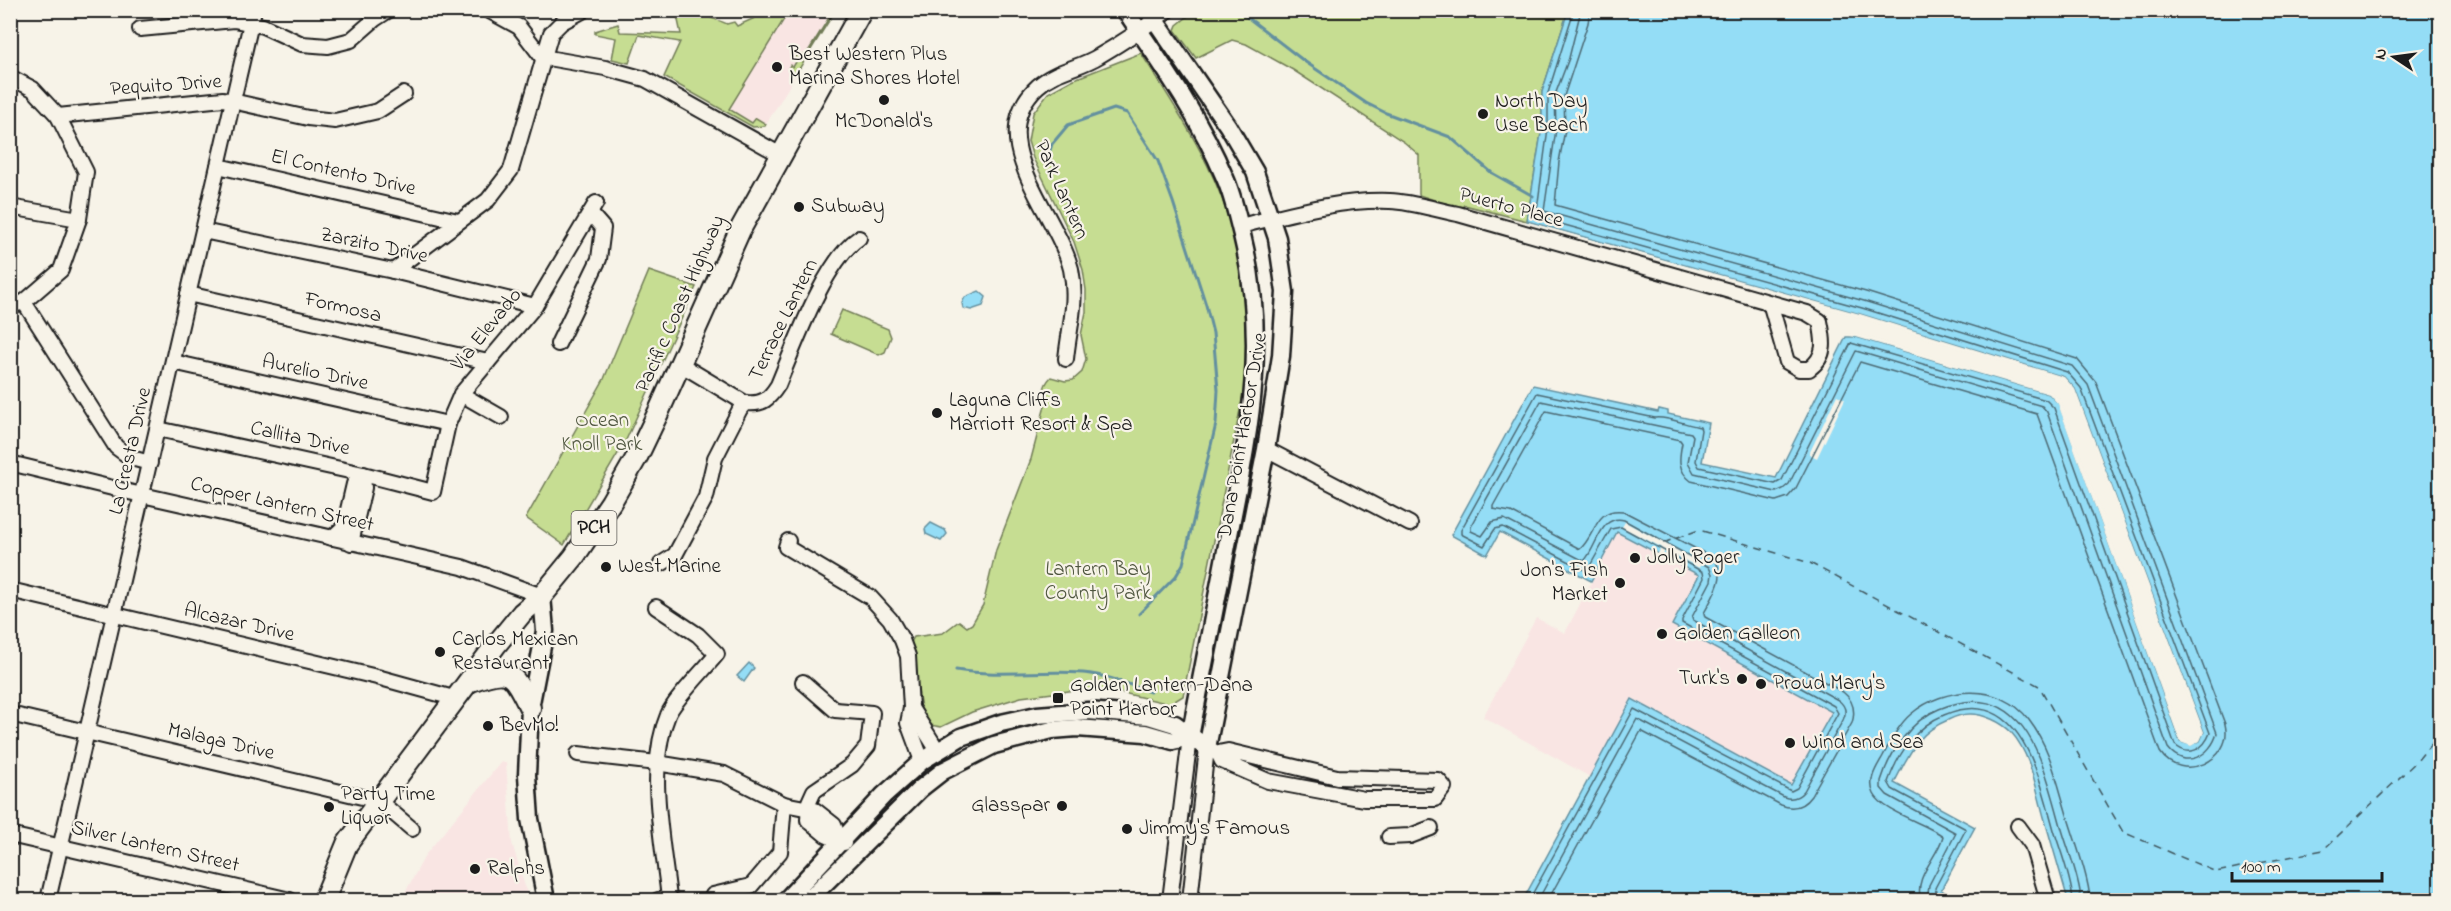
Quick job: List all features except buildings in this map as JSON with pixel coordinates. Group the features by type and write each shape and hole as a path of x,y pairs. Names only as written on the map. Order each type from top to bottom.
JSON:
{"highway":[{"name":"Pacific Coast Highway","path":"324,900 347,844 378,801 522,613 542,596 574,557 611,502 638,455 740,231 862,10"},
{"path":"471,681 491,673 507,674 517,682 530,708"}],"main road":[{"name":"Dana Point Harbor Drive","path":"1125,10 1183,98 1226,179 1249,264 1256,312 1254,392 1246,445 1190,737"},
{"name":"Dana Point Harbor Drive","path":"1157,14 1241,146 1255,172 1272,218 1285,292 1285,322 1266,449 1213,750"},
{"path":"1246,445 1266,449"},
{"path":"542,596 545,632 530,708 527,756 530,819 546,900"},
{"path":"786,900 884,795 922,761 961,737 1001,723 1053,713 1088,711 1149,716 1175,724 1190,737 1213,750"},
{"path":"979,752 1001,723"},
{"path":"807,900 935,777 979,752 1016,738 1052,730 1115,730 1173,741 1190,737"}],"street":[{"path":"140,29 253,17 263,26 302,44 328,46 351,40 389,10"},
{"path":"488,10 519,27 542,57 605,68 645,80 781,155"},
{"path":"393,271 488,200 511,170 542,57 551,33 562,22 584,10"},
{"name":"Park Lantern","path":"1066,359 1075,305 1073,279 1061,241 1020,159 1016,137 1018,122 1026,100 1045,81 1098,57 1139,30 1157,14"},
{"name":"La Cresta Drive","path":"48,900 253,17"},
{"path":"10,77 33,89 58,116 86,172 79,219 61,270 17,304 116,447 131,458 150,463"},
{"name":"Pequito Drive","path":"58,116 223,99 308,118 336,121 378,111 404,94"},
{"name":"El Contento Drive","path":"218,166 458,221"},
{"name":"Puerto Place","path":"1240,226 1320,206 1380,201 1411,204 1458,214 1808,313 1820,321 1824,345 1822,355 1809,369 1798,369 1787,362 1771,306 1767,303"},
{"path":"10,207 79,219"},
{"name":"Via Elevado","path":"433,492 448,424 461,394 535,306 593,208 603,228 599,259 558,344"},
{"name":"Zarzito Drive","path":"203,231 393,271 535,306"},
{"name":"Terrace Lantern","path":"661,564 675,555 706,497 715,458 725,435 746,403 756,404 770,397 778,385 813,304 839,256 848,245 859,238"},
{"name":"Formosa","path":"188,294 488,362"},
{"name":"Aurelio Drive","path":"173,362 448,424"},
{"path":"680,364 746,403"},
{"path":"461,394 501,417"},
{"name":"Callita Drive","path":"158,429 363,474 433,492"},
{"path":"1266,449 1410,524"},
{"name":"Copper Lantern Street","path":"10,463 462,567 542,596"},
{"path":"332,538 344,527 354,484 363,474"},
{"path":"351,543 364,488 363,474"},
{"path":"788,541 786,547 870,597 890,619 908,656 911,708 908,723 922,761"},
{"name":"Alcazar Drive","path":"10,590 377,677 457,699"},
{"path":"656,607 698,635 717,654 668,714 657,763 657,793 669,898 658,900"},
{"path":"802,682 836,710 872,713 868,746 852,765 823,786 818,787 812,794 808,820 826,835 840,840 854,853"},
{"path":"911,708 938,751"},
{"name":"Malaga Drive","path":"10,714 378,801 412,829"},
{"name":"Dana Point Harbor Drive","path":"1170,900 1190,737"},
{"path":"1213,750 1228,751 1333,776 1438,780 1444,787 1436,799 1364,798 1268,781 1222,761 1213,750"},
{"name":"Dana Point Harbor Drive","path":"1190,900 1213,750"},
{"path":"578,754 657,763 723,774 784,804 811,810"},
{"path":"1328,792 1333,776"},
{"path":"713,894 751,886 780,852 784,804"},
{"path":"2018,826 2032,845 2048,900"},
{"path":"1389,837 1410,836 1431,828"},
{"name":"Silver Lantern Street","path":"10,835 290,900"}],"shaded area":[{"name":"Best Western Plus Marina Shores Hotel","path":"789,11 835,11 765,126 753,127 727,112"},
{"path":"1617,532 1699,575 1672,625 1832,712 1792,786 1633,699 1590,777 1483,717 1536,618 1565,633"},
{"path":"501,762 506,763 512,843 529,900 401,900 426,854"}],"green space":[{"path":"676,11 701,11 727,24 734,22 737,26 757,17 759,11 789,11 729,109 752,123 756,118 766,124 765,126 753,127 664,77 680,42 639,35 629,63 612,59 616,38 595,34 595,31 618,24 620,32 681,34"},
{"path":"835,11 796,74 788,69 790,65 793,67 796,56 806,55"},
{"name":"North Day Use Beach","path":"1191,11 1568,11 1542,92 1542,127 1527,221 1464,205 1462,209 1419,195 1419,155 1404,142 1293,70 1246,44 1232,40 1196,58 1175,30 1177,25 1192,13"},
{"name":"Lantern Bay County Park","path":"1141,53 1189,131 1224,204 1238,256 1246,337 1244,390 1183,696 1170,704 1123,693 1077,690 1021,697 972,712 941,727 925,724 910,644 914,637 943,633 959,621 967,627 972,624 983,605 996,550 1031,459 1046,402 1045,386 1051,377 1065,381 1073,380 1082,372 1086,359 1081,335 1086,312 1083,270 1074,242 1033,158 1028,141 1033,113 1048,93 1072,80"},
{"name":"Ocean Knoll Park","path":"649,271 696,287 626,440 564,545 526,518 604,379"},
{"path":"842,310 888,329 891,337 885,352 879,355 831,334"}],"water":[{"path":"1568,11 2440,11 2440,900 2068,900 2032,772 2018,741 2011,732 1992,719 1970,714 1954,717 1928,731 1909,754 1894,783 1975,827 1941,890 1958,900 1523,900 1632,699 1791,785 1832,712 1672,625 1699,575 1617,532 1591,581 1500,532 1487,555 1451,535 1533,385 1658,412 1659,409 1668,411 1668,414 1709,423 1702,462 1776,478 1846,337 1856,337 2049,394 2059,404 2180,742 2191,745 2200,741 2204,732 2075,389 2064,377 1860,314 1527,221 1542,127 1542,92"},
{"path":"979,291 986,297 983,306 971,310 963,308 962,303 965,297"},
{"path":"931,523 945,530 947,534 941,541 926,534 925,529"},
{"path":"749,663 754,668 744,682 737,676"}],"pier":[{"path":"1524,221 1860,314 2064,377 2075,389 2204,732 2200,741 2191,746 2180,742 2058,404 2049,394 1844,335 1857,334 2050,392 2061,402 2183,740 2191,742 2197,739 2201,732 2073,391 2062,380 1859,317 1526,224"},
{"path":"1837,395 1845,399 1817,458 1809,454"},
{"path":"1625,522 1701,563 1699,568 1666,550 1662,556 1658,554 1661,547 1622,527"}],"waterway":[{"path":"1238,10 1304,61 1366,103 1450,137 1492,173 1533,196"},
{"path":"1047,160 1052,144 1068,125 1114,109 1127,113 1158,161 1206,305 1213,333 1218,390 1216,424 1183,564 1176,576 1139,614"},
{"path":"956,670 988,673 1092,674 1150,692"}],"ferry route":[{"path":"1663,543 1699,530 1810,563 2039,686 2123,832 2216,872 2323,850 2417,761 2440,733"}],"place":[{"name":"Best Western Plus Marina Shores Hotel","path":"777,67"},
{"name":"McDonald's","path":"884,100"},
{"name":"North Day Use Beach","path":"1483,114"},
{"name":"Subway","path":"799,207"},
{"name":"Laguna Cliffs Marriott Resort & Spa","path":"937,413"},
{"name":"Jolly Roger","path":"1635,558"},
{"name":"West Marine","path":"606,567"},
{"name":"Jon's Fish Market","path":"1620,583"},
{"name":"Golden Galleon","path":"1662,634"},
{"name":"Carlos Mexican Restaurant","path":"440,652"},
{"name":"Turk's","path":"1742,679"},
{"name":"Proud Mary's","path":"1761,684"},
{"name":"Golden Lantern-Dana Point Harbor","path":"1058,698"},
{"name":"BevMo!","path":"488,726"},
{"name":"Wind and Sea","path":"1790,743"},
{"name":"Glasspar","path":"1062,806"},
{"name":"Party Time Liquor","path":"329,807"},
{"name":"Jimmy's Famous","path":"1127,829"},
{"name":"Ralphs","path":"475,869"}]}
